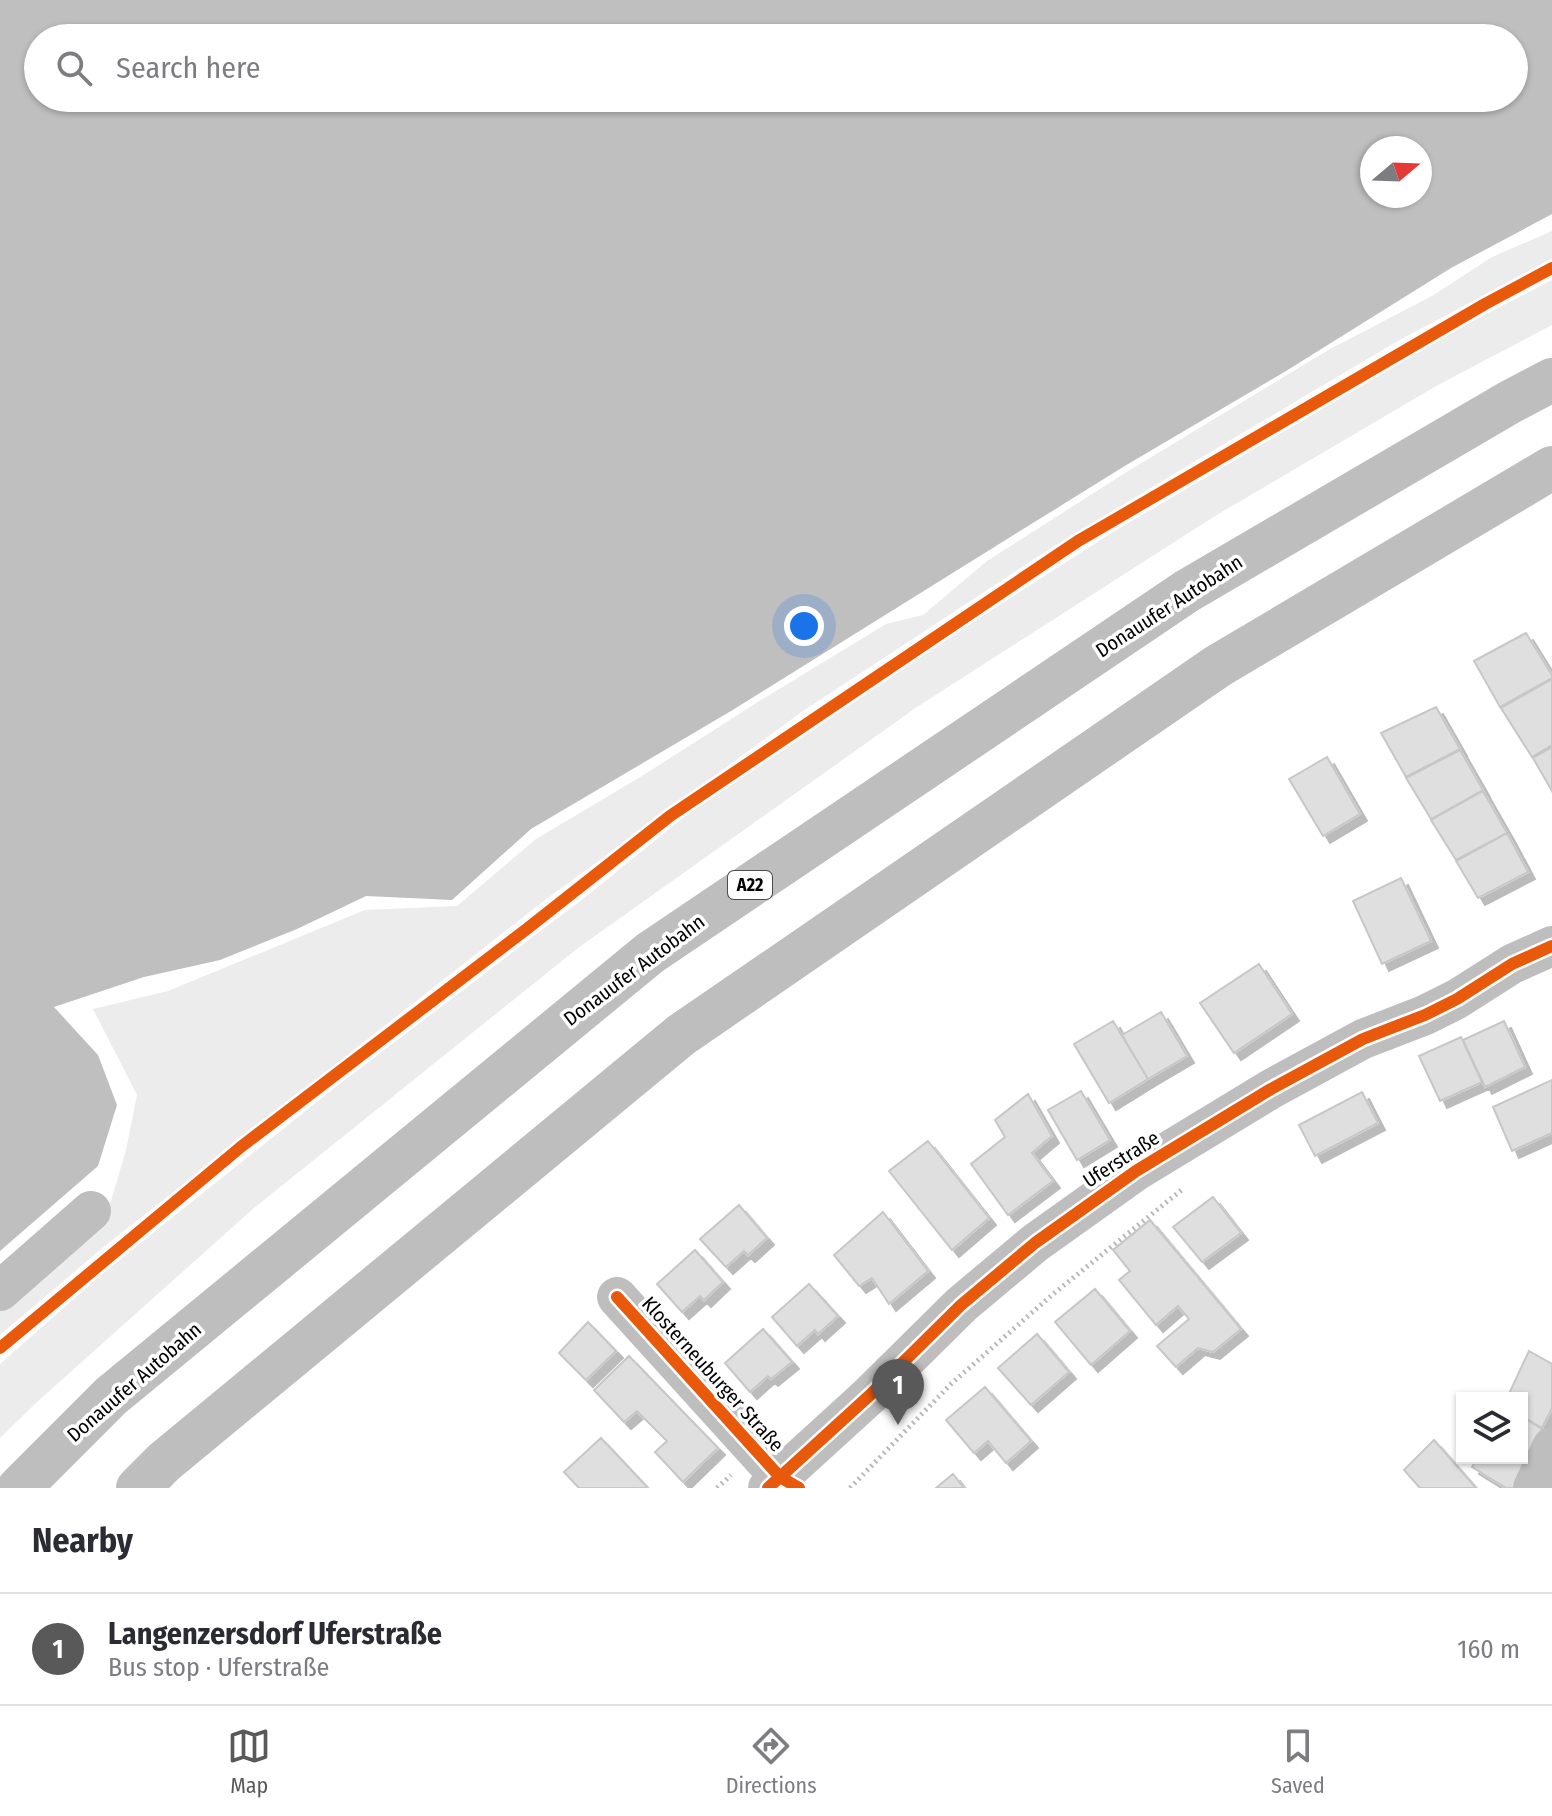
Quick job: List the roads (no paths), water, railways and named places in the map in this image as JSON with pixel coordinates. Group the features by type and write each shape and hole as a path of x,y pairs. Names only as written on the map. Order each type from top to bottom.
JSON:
{"highway":[{"name":"Donauufer Autobahn","path":"19,1488 111,1396 650,953 1187,591 1552,380"},
{"path":"138,1488 176,1452 681,1035 1218,666 1552,468"}],"street":[{"name":"Uferstraße","path":"774,1483 870,1395 961,1305 1035,1243 1136,1171 1271,1089 1363,1039 1436,1010 1512,964 1552,946"},
{"path":"0,1291 91,1211"},
{"name":"Klosterneuburger Straße","path":"617,1297 774,1483"},
{"path":"1533,1488 1552,1447"}],"place":[{"name":"Langenzersdorf Uferstraße","path":"898,1425"}]}
